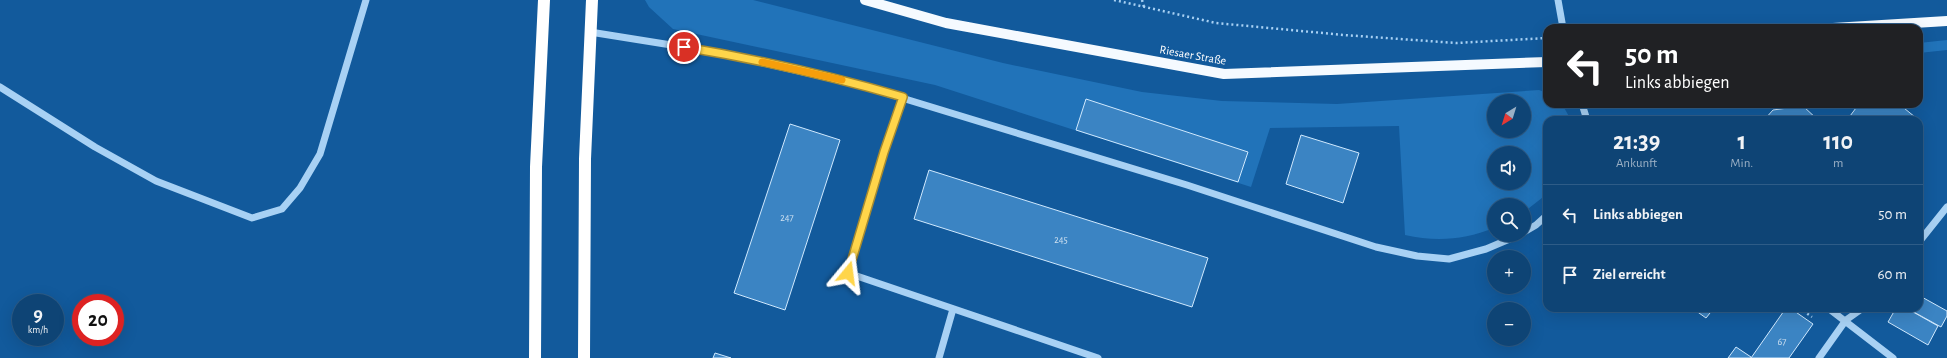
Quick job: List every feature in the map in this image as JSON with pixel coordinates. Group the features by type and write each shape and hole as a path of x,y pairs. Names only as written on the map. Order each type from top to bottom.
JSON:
{"highway":[{"path":"535,358 536,167 544,0"},
{"path":"584,358 585,159 592,0"}],"main road":[{"name":"Riesaer Straße","path":"865,0 946,23 1224,74 1543,62"},
{"path":"1898,24 1947,21"}],"street":[{"path":"0,87 95,147 156,181 252,218 282,209 300,188 320,154 366,0"},
{"path":"1558,0 1562,24"},
{"path":"590,32 715,52 856,84 903,97 1186,185 1376,248 1417,256 1449,259 1486,249 1502,242"},
{"path":"903,97 884,152 848,273 1098,358"},
{"path":"1923,237 1947,207"},
{"path":"1531,228 1543,219"},
{"path":"939,358 953,309"},
{"path":"1834,312 1893,358"},
{"path":"1819,358 1846,320 1857,312"}],"path":[{"path":"1114,0 1216,24 1344,36 1456,43 1543,38"},
{"path":"1142,0 1144,7"}],"shaded area":[{"path":"645,0 753,0 1003,63 1142,92 1222,101 1337,104 1539,90 1543,92 1543,108 1564,108 1569,116 1543,116 1543,197 1531,207 1531,198 1487,198 1487,231 1450,239 1428,239 1405,235 1399,126 1270,128 1251,187 935,85 673,29 649,7"},
{"path":"1947,40 1947,50 1923,53 1923,43"}],"building":[{"path":"1086,99 1248,152 1238,182 1076,130"},
{"path":"1805,108 1814,116 1768,116 1773,110"},
{"path":"1856,108 1904,108 1914,116 1850,116"},
{"path":"790,124 840,140 785,310 734,293"},
{"path":"1301,135 1359,153 1343,203 1286,184"},
{"path":"929,170 1208,258 1192,307 914,219"},
{"path":"1923,298 1947,311 1947,316 1941,327 1914,312 1923,312"},
{"path":"1698,312 1711,312 1706,318"},
{"path":"1783,312 1796,312 1813,324 1789,358 1751,358"},
{"path":"1894,312 1913,312 1938,326 1928,345 1888,322"},
{"path":"1736,347 1751,357 1751,358 1728,358"},
{"path":"715,353 731,358 713,358"}],"slow traffic":[{"path":"762,62 842,80"}],"route":[{"path":"684,47 715,52 856,84 903,97 884,152 848,273"}]}
